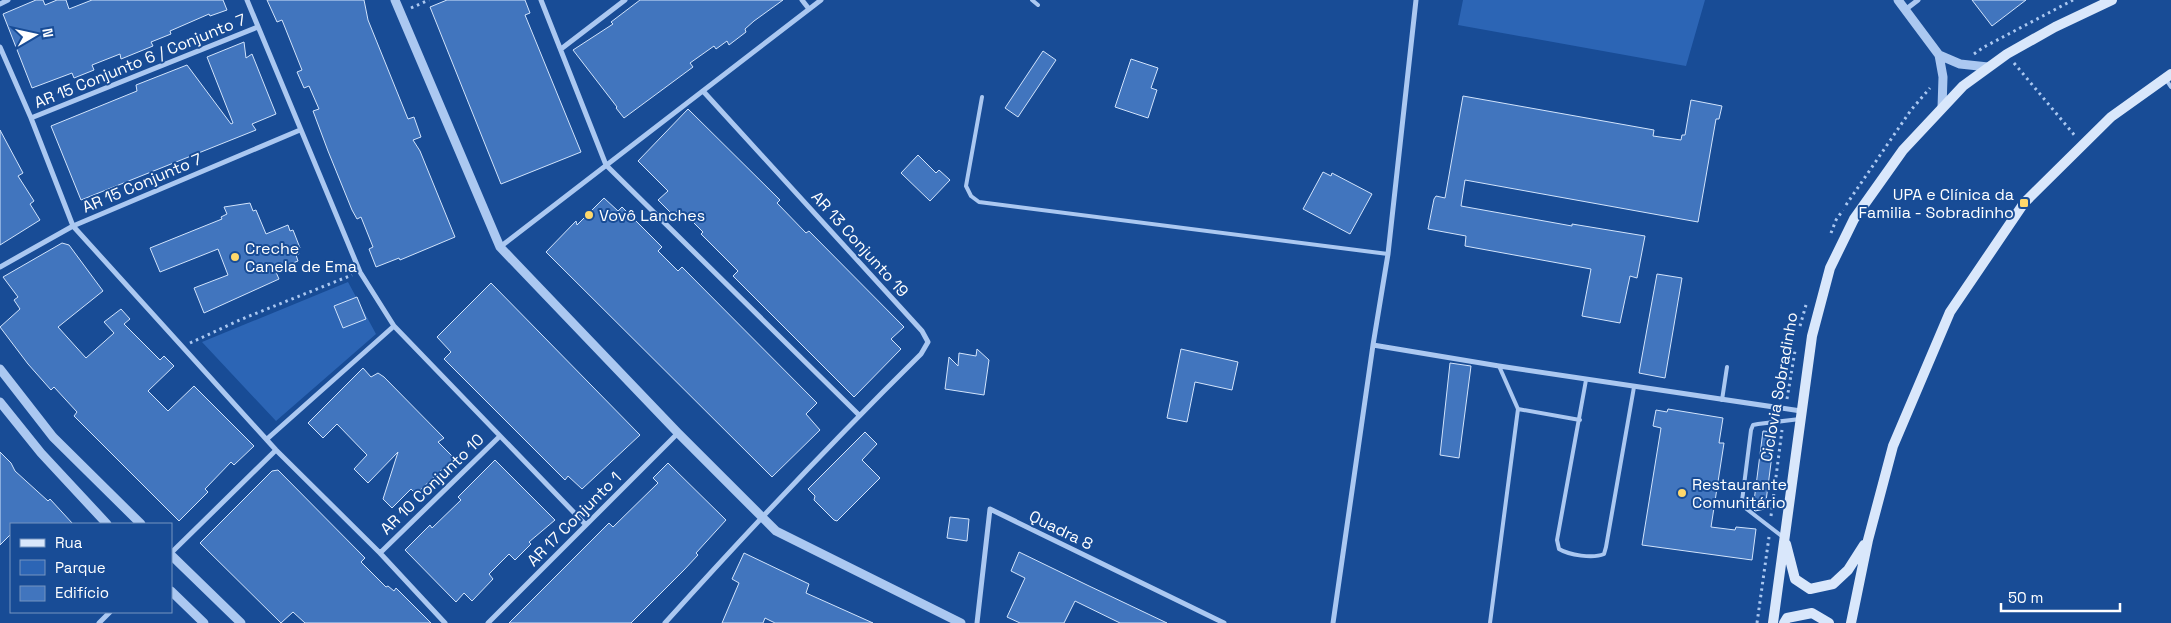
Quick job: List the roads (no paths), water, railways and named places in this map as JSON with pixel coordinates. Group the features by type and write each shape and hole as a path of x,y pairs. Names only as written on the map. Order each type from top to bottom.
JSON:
{"main road":[{"path":"1774,623 1800,415 1812,336 1830,268 1854,218 1903,150 1963,86 2007,54 2055,27 2112,0"},
{"path":"1851,623 1868,540 1894,446 1950,312 2024,203 2111,117 2169,80"},
{"path":"1785,538 1795,579 1810,588 1833,584 1848,570 1868,540"},
{"path":"1784,623 1787,618 1812,613 1829,623"}],"street":[{"path":"0,4 8,0"},
{"path":"247,0 360,272 394,326 499,437"},
{"path":"395,0 500,247 678,433 776,532 961,623"},
{"path":"541,0 606,165 859,416 761,517 665,623"},
{"path":"561,49 626,0"},
{"path":"802,0 810,9"},
{"path":"500,247 821,0"},
{"path":"1333,623 1372,345 1388,254 1416,0"},
{"path":"1898,0 1939,55 1943,77 1942,108"},
{"path":"1905,10 1918,0"},
{"name":"AR 15 Conjunto 6 / Conjunto 7","path":"31,118 258,27"},
{"name":"AR 15 Conjunto 7","path":"0,47 31,118 73,226 300,130"},
{"path":"1939,55 1960,64 1988,67"},
{"name":"AR 13 Conjunto 19","path":"703,91 922,331 928,342 922,354 859,416"},
{"path":"0,266 73,226 266,440 380,553 445,623"},
{"path":"266,440 394,326"},
{"path":"1372,345 1785,410 1800,415"},
{"path":"0,369 53,436 140,523"},
{"path":"0,402 41,452 107,523"},
{"name":"AR 17 Conjunto 1","path":"488,623 678,433"},
{"name":"AR 10 Conjunto 10","path":"380,553 499,437 586,525"},
{"path":"172,553 276,450"},
{"name":"Quadra 8","path":"977,623 990,509 1224,623"},
{"path":"172,555 241,623"},
{"path":"172,592 204,623"},
{"path":"99,623 109,613"}],"lane":[{"path":"1032,0 1038,5"},
{"path":"982,97 966,186 970,196 979,202 1388,254"},
{"path":"1490,623 1518,409 1499,366"},
{"path":"1722,400 1728,367"},
{"path":"1586,380 1557,540 1559,548 1564,552 1598,557 1604,554 1606,547 1634,387"},
{"path":"1518,409 1580,420"},
{"path":"1785,538 1747,511 1742,501 1753,425 1800,415"}],"place":[{"name":"UPA e Clínica da Familia - Sobradinho","path":"2024,203"},
{"name":"Vovô Lanches","path":"589,215"},
{"name":"Creche Canela de Ema","path":"235,257"},
{"name":"Restaurante Comunitário","path":"1682,493"}]}
